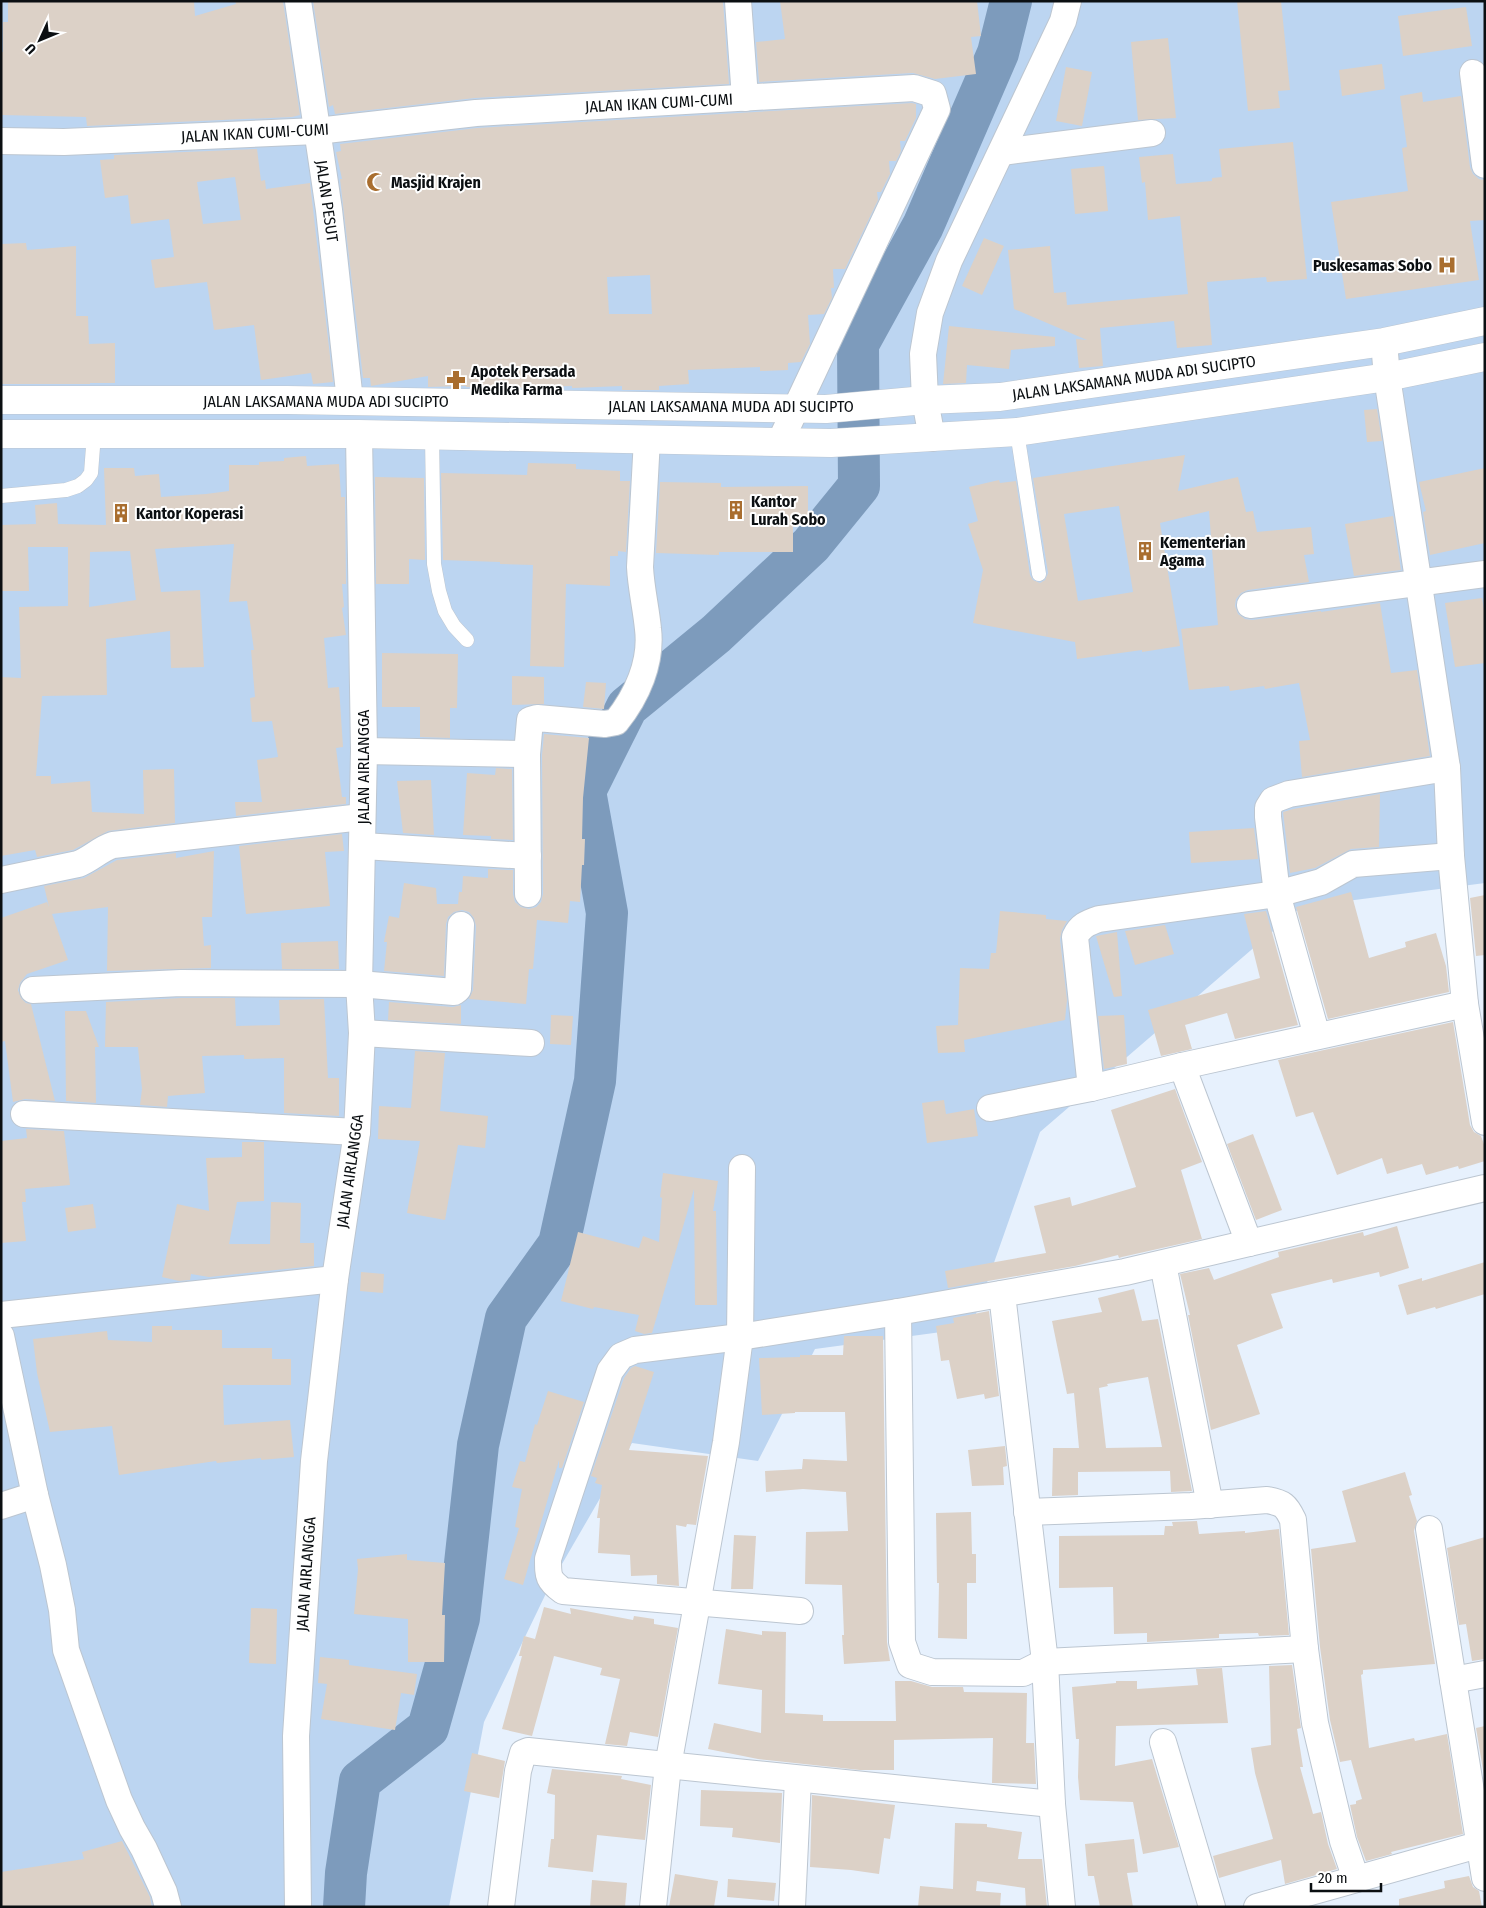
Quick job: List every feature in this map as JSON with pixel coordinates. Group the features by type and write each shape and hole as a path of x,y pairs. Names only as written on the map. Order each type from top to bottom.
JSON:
{"main road":[{"name":"JALAN LAKSAMANA MUDA ADI SUCIPTO","path":"1,400 350,401 826,409 915,401 1000,397 1384,342 1485,321"},
{"name":"JALAN LAKSAMANA MUDA ADI SUCIPTO","path":"1,434 359,434 831,443 1017,432 1387,377 1485,358"}],"street":[{"name":"JALAN PESUT","path":"298,1 329,210 350,401"},
{"path":"738,1 745,98"},
{"path":"927,438 915,401 930,313 949,261 1063,21 1068,1"},
{"path":"1474,73 1485,164"},
{"name":"JALAN IKAN CUMI-CUMI","path":"1,141 64,142 317,132 476,113 914,88 933,94 937,109 780,442"},
{"path":"1002,152 1152,133"},
{"path":"1384,342 1387,377 1447,768 1451,856 1465,1004 1485,1122"},
{"name":"JALAN AIRLANGGA","path":"298,1907 296,1736 314,1461 335,1279 357,1132 362,1033 359,984 364,751 359,434"},
{"path":"528,894 527,754 529,723 532,719 605,724 616,722 634,694 645,670 649,652 648,628 640,567 647,440"},
{"path":"1250,605 1485,574"},
{"path":"364,751 527,754"},
{"path":"1317,1036 1277,894 1268,808 1273,800 1289,794 1447,768"},
{"path":"1,880 88,861 103,848 113,845 362,817"},
{"path":"363,846 528,856"},
{"path":"1091,1088 1075,938 1079,929 1087,923 1098,919 1277,894 1322,882 1353,864 1451,856"},
{"path":"33,990 181,983 359,984 456,991 458,988 461,925"},
{"path":"990,1108 1091,1088 1182,1066 1465,1004"},
{"path":"362,1033 531,1043"},
{"path":"1182,1066 1249,1243"},
{"path":"24,1114 357,1132"},
{"path":"653,1907 668,1766 726,1442 740,1337 742,1168"},
{"path":"800,1611 697,1604 563,1591 552,1583 548,1574 548,1560 610,1371 621,1356 635,1350 740,1337 898,1312 1163,1264 1485,1188"},
{"path":"1163,1264 1210,1505"},
{"path":"1,1315 335,1279"},
{"path":"1002,1294 1046,1662 1052,1804 1062,1907"},
{"path":"898,1312 902,1642 910,1665 932,1672 1023,1673 1046,1662 1305,1649"},
{"path":"1,1336 35,1495 53,1565 69,1659 119,1800 148,1857 164,1892 168,1907"},
{"path":"1,1506 35,1495"},
{"path":"1028,1512 1210,1505 1267,1500 1278,1502 1286,1507 1293,1520 1305,1649 1315,1723 1343,1841 1356,1879"},
{"path":"1429,1529 1482,1844 1485,1878"},
{"path":"1453,1680 1485,1674"},
{"path":"1163,1742 1212,1907"},
{"path":"500,1907 518,1771 523,1753 536,1750 668,1766 1052,1804"},
{"path":"792,1907 798,1779"},
{"path":"1257,1907 1482,1844"}],"lane":[{"path":"1017,432 1039,574"},
{"path":"1,496 66,490 78,486 86,480 91,472 94,434"},
{"path":"432,436 434,564 445,611 454,626 467,640"}],"shaded area":[{"path":"1,1 1485,1 1485,883 1301,907 1040,1132 971,1328 815,1349 758,1461 632,1443 551,1583 484,1722 449,1907 1,1907"}],"building":[{"path":"8,1 194,1 195,16 236,4 235,1 283,1 300,115 292,117 87,126 86,117 1,115 1,52 3,52 3,22 8,22"},
{"path":"313,1 723,1 729,84 475,98 335,114 333,105 329,107"},
{"path":"780,1 977,1 981,36 971,37 976,74 935,79 913,73 759,82 756,42 785,39"},
{"path":"1237,1 1281,1 1290,90 1278,91 1280,108 1248,111"},
{"path":"1466,7 1472,46 1403,56 1398,16"},
{"path":"1168,38 1176,118 1138,120 1131,42"},
{"path":"1382,64 1385,89 1342,96 1339,70"},
{"path":"1066,67 1092,72 1082,126 1056,121"},
{"path":"1422,92 1423,102 1461,96 1470,167 1473,174 1479,179 1485,180 1485,220 1470,221 1479,280 1346,299 1331,202 1408,191 1402,148 1407,147 1400,96"},
{"path":"916,104 916,118 905,141 900,141 901,151 896,161 889,161 890,174 881,192 877,192 878,200 845,269 833,269 834,288 831,288 832,298 824,314 808,315 810,344 801,362 788,363 788,370 760,371 760,367 688,370 689,384 659,386 659,390 622,390 622,386 572,388 572,386 518,388 428,387 428,376 371,386 370,378 363,378 340,179 342,179 336,152 341,151 340,144 477,128","holes":["650,275 652,314 609,314 607,277"]},
{"path":"1293,142 1307,279 1267,282 1266,277 1207,282 1212,345 1177,348 1174,321 1100,328 1103,366 1079,368 1076,339 1087,340 1014,309 1008,250 1050,246 1054,293 1066,292 1067,305 1188,294 1180,216 1148,220 1145,182 1142,183 1139,157 1173,154 1176,184 1212,181 1212,178 1222,177 1219,149"},
{"path":"257,149 261,181 265,180 266,189 310,183 333,382 313,384 311,373 261,380 254,325 214,330 207,282 155,288 151,260 174,257 169,219 131,224 128,195 105,198 100,160 114,159 114,155","holes":["235,177 241,220 203,224 197,182"]},
{"path":"1104,166 1108,211 1075,214 1071,169"},
{"path":"984,238 1004,246 982,295 962,286"},
{"path":"26,243 27,250 76,246 76,316 88,316 89,344 115,343 115,383 1,384 1,244"},
{"path":"949,326 1055,337 1055,346 1011,350 1009,369 967,365 966,383 943,384"},
{"path":"1377,409 1382,441 1367,442 1364,410"},
{"path":"1185,455 1178,491 1238,477 1246,512 1253,511 1257,532 1311,527 1314,554 1304,555 1309,582 1248,590 1241,593 1236,599 1235,606 1238,614 1245,619 1252,620 1380,603 1391,673 1417,670 1430,756 1302,777 1299,741 1310,740 1299,683 1265,689 1264,686 1230,691 1229,686 1189,690 1181,629 1218,625 1209,511 1160,523 1180,646 1077,659 1075,642 973,623 983,570 968,524 978,521 969,487 999,480 1000,483 1016,481 1030,575 1033,580 1040,583 1045,580 1048,573 1033,478","holes":["1119,506 1133,592 1078,601 1064,514"]},
{"path":"306,456 307,466 339,464 341,497 345,497 346,584 342,584 344,607 342,608 346,635 324,638 328,688 339,687 343,747 336,748 342,797 346,797 346,804 236,816 235,802 262,802 257,760 278,757 272,721 252,722 250,698 255,697 251,650 254,650 247,601 229,602 234,544 155,549 161,592 200,590 204,667 171,668 170,631 106,639 107,695 42,696 36,776 51,776 51,784 90,781 92,812 144,814 143,770 174,769 175,823 108,831 73,850 37,857 35,850 1,856 1,677 21,678 19,607 68,606 68,547 28,547 29,591 1,591 1,525 36,524 35,505 57,503 58,524 106,525 104,468 134,468 135,476 159,474 161,497 229,491 229,465 259,465 259,462 284,461 284,458","holes":["130,551 136,600 89,607 90,552"]},
{"path":"528,463 576,464 576,469 620,471 620,481 630,481 626,552 618,551 618,556 610,556 610,586 566,584 564,667 530,666 533,565 443,560 441,473 527,475"},
{"path":"1485,468 1485,543 1430,555 1423,512 1426,511 1419,482"},
{"path":"375,477 424,478 425,560 409,559 409,584 376,584"},
{"path":"660,482 721,483 721,487 808,486 808,525 793,525 793,552 719,552 719,555 656,553"},
{"path":"1393,516 1401,570 1354,576 1345,524"},
{"path":"1482,598 1485,616 1485,663 1455,667 1445,603"},
{"path":"382,653 458,654 457,708 450,708 450,738 420,737 420,707 382,707"},
{"path":"512,676 544,677 544,704 512,705"},
{"path":"586,682 606,683 604,709 583,707"},
{"path":"544,734 589,738 583,798 582,839 585,839 584,865 582,865 580,902 570,901 568,923 537,920 533,969 529,969 526,1004 469,999 473,990 476,926 474,918 469,912 462,910 454,912 448,917 446,924 444,976 384,971 387,942 384,942 389,916 399,918 404,883 436,888 437,904 458,904 459,892 462,892 463,876 488,878 488,869 513,870 515,902 521,907 529,909 536,907 541,902 543,894 542,755"},
{"path":"496,768 512,769 513,840 491,839 491,836 463,835 467,773 495,775"},
{"path":"431,780 434,835 403,833 397,781"},
{"path":"1380,794 1379,847 1351,849 1315,868 1290,873 1283,812"},
{"path":"1254,828 1258,859 1191,863 1189,832"},
{"path":"342,834 344,851 325,852 330,906 246,914 239,846"},
{"path":"214,851 212,917 202,917 204,946 211,945 211,968 107,971 108,907 52,914 68,960 27,974 20,983 18,990 21,998 26,1003 31,1004 55,1101 25,1099 13,1102 5,1041 1,1042 1,918 47,902 49,907 44,886 84,878 117,860 176,853 176,858"},
{"path":"1351,892 1369,958 1406,947 1405,942 1436,933 1446,966 1449,992 1328,1019 1296,907"},
{"path":"1485,895 1485,955 1476,956 1470,898"},
{"path":"1000,911 1046,915 1046,919 1067,921 1060,939 1067,1000 1065,1020 964,1040 965,1052 938,1053 936,1026 958,1025 960,968 989,969 991,953 996,953"},
{"path":"1266,911 1298,1025 1235,1039 1227,1013 1185,1025 1192,1049 1161,1056 1148,1010 1260,978 1244,914"},
{"path":"1165,925 1174,954 1135,965 1125,931"},
{"path":"1117,932 1122,996 1114,997 1096,936"},
{"path":"338,941 339,969 282,969 281,943"},
{"path":"181,998 235,998 236,1026 280,1025 279,1000 324,999 328,1078 339,1078 339,1116 284,1113 284,1058 244,1059 244,1055 202,1056 205,1093 168,1096 167,1107 140,1105 142,1089 138,1047 105,1047 106,1002"},
{"path":"389,1002 453,1007 461,1005 461,1024 388,1020"},
{"path":"65,1011 86,1011 99,1047 95,1047 96,1103 66,1101"},
{"path":"551,1015 573,1016 571,1045 550,1044"},
{"path":"1124,1015 1127,1064 1104,1069 1098,1016"},
{"path":"1453,1022 1470,1125 1474,1132 1481,1136 1485,1147 1485,1161 1459,1169 1458,1166 1426,1175 1422,1164 1387,1174 1382,1158 1337,1175 1313,1112 1296,1117 1278,1060"},
{"path":"415,1051 445,1053 440,1111 488,1116 485,1148 458,1145 445,1220 407,1213 420,1141 378,1139 379,1106 411,1108"},
{"path":"1175,1089 1202,1162 1181,1170 1202,1239 1119,1258 1118,1255 1075,1266 948,1288 945,1271 1046,1253 1034,1206 1070,1197 1072,1206 1136,1187 1111,1110"},
{"path":"944,1100 946,1114 974,1109 978,1136 927,1143 922,1103"},
{"path":"26,1129 64,1131 70,1185 25,1189 26,1202 22,1202 26,1241 1,1243 1,1141 27,1138"},
{"path":"1253,1134 1282,1210 1256,1220 1227,1144"},
{"path":"242,1142 264,1142 264,1201 237,1202 229,1244 270,1244 271,1202 301,1203 300,1243 314,1243 314,1266 209,1277 191,1274 190,1280 179,1281 162,1277 177,1204 209,1211 206,1158 242,1157"},
{"path":"663,1173 718,1181 713,1211 716,1211 717,1305 695,1305 694,1189 652,1333 644,1334 635,1331 639,1315 594,1307 593,1309 561,1301 578,1232 639,1248 643,1236 659,1242 662,1198 660,1197"},
{"path":"93,1204 96,1228 68,1232 65,1208"},
{"path":"1397,1226 1409,1268 1380,1277 1379,1272 1333,1283 1332,1279 1271,1294 1283,1328 1237,1345 1260,1414 1211,1430 1188,1315 1190,1315 1180,1274 1209,1268 1214,1280 1279,1257 1278,1252 1363,1232 1364,1236"},
{"path":"1485,1262 1485,1294 1436,1309 1435,1307 1407,1315 1398,1285 1422,1278 1422,1281"},
{"path":"361,1272 384,1274 383,1293 360,1291"},
{"path":"1134,1289 1142,1321 1158,1319 1192,1491 1171,1492 1170,1471 1078,1472 1078,1495 1052,1496 1053,1448 1079,1448 1074,1393 1067,1394 1052,1321 1102,1312 1098,1298","holes":["1148,1377 1162,1447 1106,1448 1099,1388 1108,1386 1107,1384"]},
{"path":"989,1311 999,1396 985,1399 984,1394 957,1399 949,1360 941,1361 936,1326 954,1323 953,1318"},
{"path":"152,1326 172,1326 172,1330 222,1330 222,1348 272,1348 272,1359 291,1359 291,1385 223,1385 224,1425 290,1420 294,1457 261,1460 261,1458 217,1463 216,1461 119,1475 112,1426 50,1432 37,1373 33,1339 107,1331 108,1340 152,1342"},
{"path":"844,1336 883,1336 887,1642 890,1661 844,1664 842,1585 805,1584 806,1532 848,1531 846,1492 803,1489 766,1492 765,1471 802,1469 803,1459 847,1461 845,1412 795,1412 762,1415 759,1358 800,1357 800,1355 843,1355"},
{"path":"635,1366 654,1372 629,1450 708,1456 696,1525 687,1524 686,1527 676,1525 679,1586 657,1584 657,1575 631,1576 630,1555 598,1553 600,1518 597,1518 602,1485 595,1483 597,1478 591,1476 624,1378 631,1368"},
{"path":"548,1391 584,1402 562,1468 559,1468 559,1460 523,1585 504,1579 519,1528 515,1527 522,1489 512,1487 520,1461 525,1462 535,1424 537,1425"},
{"path":"1005,1446 1007,1466 1003,1467 1004,1485 972,1486 968,1450"},
{"path":"1405,1472 1412,1495 1409,1496 1417,1521 1414,1531 1435,1664 1363,1670 1361,1675 1369,1748 1414,1738 1415,1741 1447,1734 1463,1834 1391,1852 1392,1854 1366,1861 1357,1837 1350,1805 1356,1804 1356,1801 1362,1799 1351,1760 1340,1762 1330,1720 1320,1647 1311,1549 1356,1542 1342,1491"},
{"path":"971,1512 972,1554 976,1554 976,1583 967,1583 967,1639 938,1638 939,1583 937,1583 936,1513"},
{"path":"1197,1521 1199,1534 1245,1531 1245,1533 1279,1529 1289,1635 1259,1636 1258,1633 1219,1634 1219,1638 1147,1642 1147,1633 1114,1634 1113,1587 1059,1588 1059,1536 1164,1535 1165,1526 1173,1526 1172,1522"},
{"path":"734,1535 756,1536 753,1589 731,1589"},
{"path":"1485,1537 1485,1659 1472,1661 1466,1624 1459,1625 1447,1548"},
{"path":"407,1554 407,1560 445,1563 442,1615 445,1615 444,1662 408,1662 408,1619 354,1614 358,1569 357,1559"},
{"path":"544,1607 571,1614 570,1608 633,1620 634,1616 654,1619 654,1624 678,1628 658,1737 630,1732 627,1746 605,1744 620,1679 600,1675 602,1668 554,1656 532,1736 502,1729 522,1656 519,1656 524,1636 535,1639"},
{"path":"251,1608 277,1609 276,1664 249,1663"},
{"path":"726,1629 762,1635 762,1631 786,1632 785,1713 823,1715 823,1721 896,1721 895,1681 911,1681 932,1687 963,1687 964,1692 1027,1693 1026,1743 1034,1743 1036,1784 992,1783 993,1738 894,1740 894,1770 860,1770 758,1759 708,1749 714,1723 761,1733 762,1690 718,1684"},
{"path":"320,1657 349,1660 349,1665 417,1674 414,1695 401,1693 395,1730 321,1719 327,1684 318,1683"},
{"path":"1292,1665 1301,1728 1297,1729 1303,1767 1300,1767 1313,1814 1321,1812 1328,1844 1337,1869 1285,1884 1281,1860 1219,1878 1213,1856 1273,1839 1255,1773 1251,1748 1271,1745 1269,1666"},
{"path":"1222,1668 1228,1723 1116,1726 1115,1766 1152,1759 1179,1847 1143,1854 1133,1802 1080,1800 1078,1777 1079,1739 1076,1739 1072,1687 1116,1683 1116,1681 1137,1681 1137,1689 1198,1685 1196,1669"},
{"path":"1485,1726 1485,1782 1476,1728"},
{"path":"472,1753 505,1761 499,1798 464,1791"},
{"path":"552,1769 622,1776 621,1779 651,1785 645,1840 597,1835 593,1872 548,1867 551,1839 554,1839 555,1795 547,1793"},
{"path":"701,1790 782,1793 780,1843 732,1837 733,1828 700,1826"},
{"path":"812,1795 895,1805 890,1839 884,1838 879,1874 810,1867"},
{"path":"955,1823 987,1824 987,1827 1022,1832 1018,1859 1042,1859 1047,1907 1026,1907 1025,1888 977,1881 976,1891 1001,1893 1000,1907 918,1907 920,1886 953,1889"},
{"path":"1134,1839 1138,1872 1127,1873 1133,1907 1100,1907 1094,1876 1088,1876 1085,1844"},
{"path":"122,1841 150,1897 152,1907 1,1907 1,1872 84,1859 82,1852"},
{"path":"675,1874 718,1881 714,1907 669,1907"},
{"path":"1469,1876 1473,1887 1479,1891 1482,1907 1399,1907 1399,1899 1445,1888 1444,1881"},
{"path":"728,1879 776,1883 774,1901 727,1897"},
{"path":"592,1880 627,1883 625,1907 590,1907"}],"waterway":[{"path":"344,1907 346,1873 360,1781 428,1728 459,1618 478,1445 506,1318 559,1244 595,1081 607,913 585,791 627,707 716,634 811,545 859,486 858,344 923,226 998,53 1011,1"}],"place":[{"name":"Masjid Krajen","path":"376,182"},
{"name":"Puskesamas Sobo","path":"1447,265"},
{"name":"Apotek Persada Medika Farma","path":"456,380"},
{"name":"Kantor Lurah Sobo","path":"736,510"},
{"name":"Kantor Koperasi","path":"121,513"},
{"name":"Kementerian Agama","path":"1145,551"}]}
